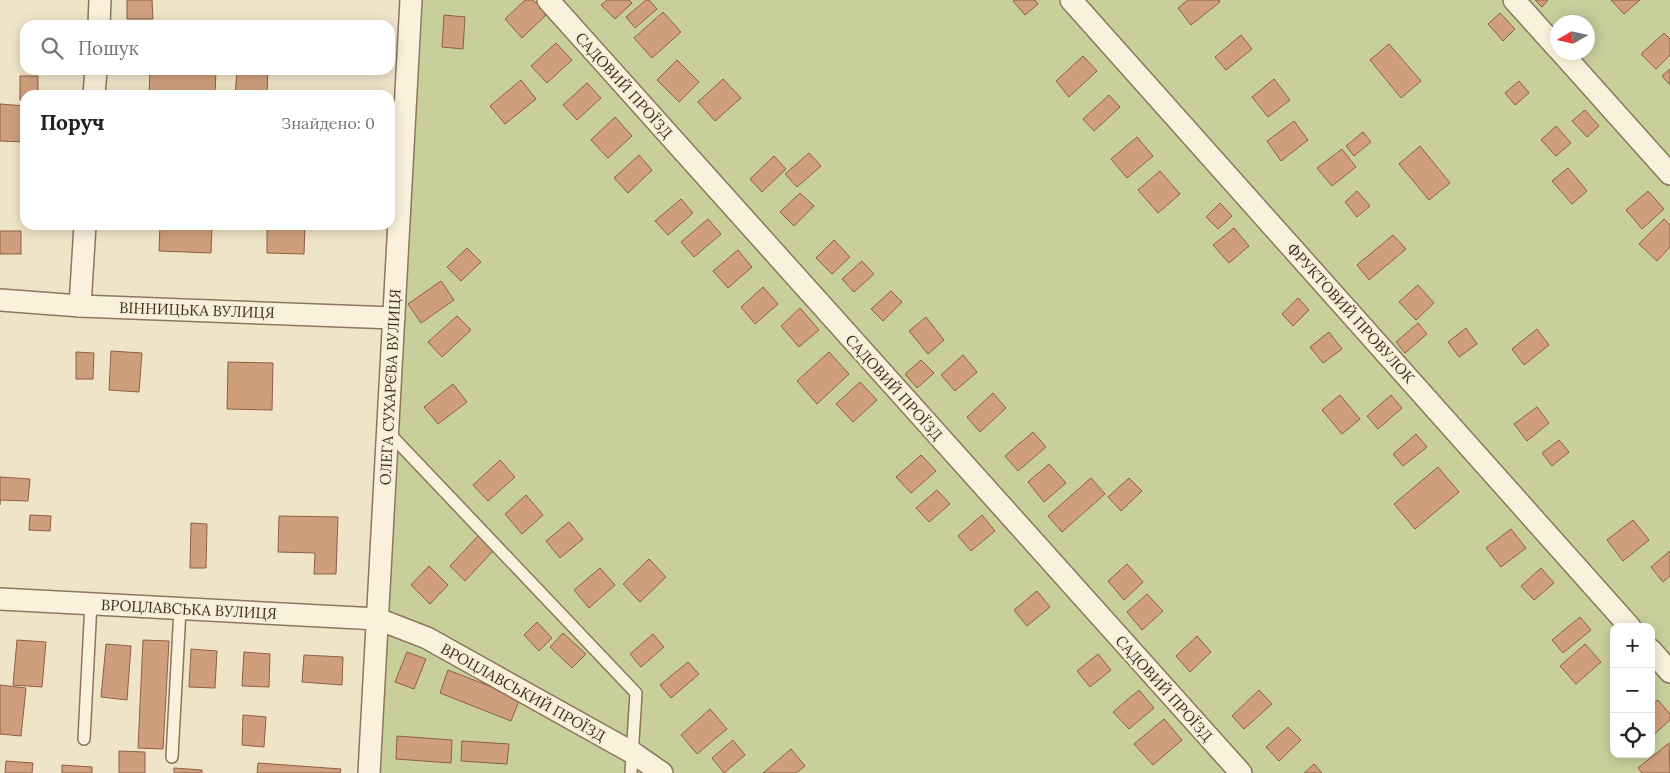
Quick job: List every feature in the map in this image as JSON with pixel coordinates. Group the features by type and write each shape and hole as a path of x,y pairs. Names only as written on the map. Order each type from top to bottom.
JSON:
{"street":[{"path":"99,20 100,0"},
{"name":"ОЛЕГА СУХАРЄВА ВУЛИЦЯ","path":"369,773 411,0"},
{"name":"САДОВИЙ ПРОЇЗД","path":"548,0 1240,773"},
{"name":"ФРУКТОВИЙ ПРОВУЛОК","path":"1071,0 1626,623"},
{"path":"1514,0 1550,40"},
{"path":"1568,60 1670,174"},
{"path":"94,90 96,75"},
{"path":"80,306 85,230"},
{"name":"ВІННИЦЬКА ВУЛИЦЯ","path":"0,300 80,306 394,318"},
{"name":"ВРОЦЛАВСЬКА ВУЛИЦЯ","path":"0,598 378,620"},
{"name":"ВРОЦЛАВСЬКИЙ ПРОЇЗД","path":"378,620 427,638 632,763 662,773"},
{"path":"1655,655 1670,672"}],"lane":[{"path":"387,431 636,693 632,763"},
{"path":"84,739 91,603"},
{"path":"172,757 180,609"}],"green space":[{"path":"423,0 1670,0 1670,773 379,773"}],"building":[{"path":"127,0 152,0 153,19 127,19"},
{"path":"525,0 533,0 547,14 522,38 505,19"},
{"path":"607,0 629,0 632,3 615,19 601,5"},
{"path":"646,0 649,0 657,9 635,28 626,17"},
{"path":"1035,0 1038,4 1025,15 1013,1"},
{"path":"1188,0 1219,0 1220,2 1191,25 1178,8"},
{"path":"1535,0 1548,0 1542,7"},
{"path":"1611,0 1640,0 1624,14"},
{"path":"663,12 681,32 652,58 634,38"},
{"path":"1500,13 1515,29 1503,41 1488,24"},
{"path":"444,15 465,17 463,49 442,47"},
{"path":"1664,33 1670,39 1670,55 1656,69 1641,54"},
{"path":"1241,35 1252,49 1226,70 1215,57"},
{"path":"556,43 572,60 547,83 531,66"},
{"path":"1389,44 1421,81 1401,98 1370,60"},
{"path":"1083,56 1097,71 1069,97 1056,81"},
{"path":"677,60 699,82 679,102 657,80"},
{"path":"1670,69 1670,85 1662,76"},
{"path":"150,75 216,75 215,90 149,90"},
{"path":"237,75 268,75 267,90 235,90"},
{"path":"20,76 38,76 38,90 20,90"},
{"path":"723,79 741,98 715,121 698,102"},
{"path":"1274,79 1290,100 1268,117 1252,97"},
{"path":"521,80 536,99 505,124 490,106"},
{"path":"1519,81 1529,93 1515,105 1505,93"},
{"path":"587,83 601,98 577,120 563,105"},
{"path":"1109,95 1120,107 1094,131 1083,119"},
{"path":"0,104 20,106 20,142 0,141"},
{"path":"1585,110 1599,126 1587,137 1572,121"},
{"path":"615,117 632,136 608,158 591,140"},
{"path":"1294,121 1308,140 1281,161 1267,141"},
{"path":"1556,126 1571,143 1556,156 1541,140"},
{"path":"1363,132 1371,142 1354,156 1346,146"},
{"path":"1137,137 1153,156 1127,178 1111,159"},
{"path":"1420,146 1450,183 1429,200 1399,164"},
{"path":"1342,149 1356,167 1332,186 1317,168"},
{"path":"809,153 821,166 797,187 785,174"},
{"path":"639,155 652,170 628,193 614,178"},
{"path":"774,156 786,169 762,192 750,179"},
{"path":"1568,168 1587,191 1572,204 1552,181"},
{"path":"1160,171 1180,194 1158,213 1138,190"},
{"path":"1357,191 1370,206 1357,217 1345,202"},
{"path":"1648,191 1664,209 1642,229 1626,210"},
{"path":"800,193 814,206 794,226 780,212"},
{"path":"681,199 693,213 668,235 655,221"},
{"path":"1220,203 1232,216 1218,229 1206,217"},
{"path":"708,219 721,234 694,257 681,242"},
{"path":"1664,219 1670,225 1670,247 1657,261 1639,244"},
{"path":"1234,228 1249,246 1229,263 1213,245"},
{"path":"160,230 212,230 211,253 159,251"},
{"path":"267,230 305,230 304,254 267,253"},
{"path":"0,231 21,231 21,254 0,254"},
{"path":"1393,235 1406,249 1369,280 1357,265"},
{"path":"834,240 850,257 832,274 816,258"},
{"path":"467,248 481,262 461,281 447,267"},
{"path":"738,250 752,267 728,288 713,271"},
{"path":"862,261 874,274 854,292 842,279"},
{"path":"441,281 454,300 421,323 408,304"},
{"path":"1418,285 1434,303 1416,320 1399,302"},
{"path":"763,287 778,304 755,324 741,307"},
{"path":"891,291 902,302 883,321 871,309"},
{"path":"1298,298 1309,310 1293,326 1282,314"},
{"path":"800,308 819,330 799,347 781,326"},
{"path":"457,316 471,330 442,357 428,342"},
{"path":"926,317 944,340 928,354 909,331"},
{"path":"1418,323 1427,334 1405,353 1396,342"},
{"path":"1466,328 1477,344 1459,357 1448,342"},
{"path":"1537,329 1549,345 1524,365 1512,349"},
{"path":"1329,332 1342,349 1323,363 1310,347"},
{"path":"111,351 142,353 139,392 109,390"},
{"path":"76,352 94,353 93,379 76,379"},
{"path":"829,352 849,374 817,404 797,381"},
{"path":"963,355 977,372 955,391 941,375"},
{"path":"921,360 934,373 917,388 905,374"},
{"path":"228,362 273,363 272,410 227,409"},
{"path":"860,382 877,400 853,422 836,404"},
{"path":"453,384 467,402 438,424 424,407"},
{"path":"993,393 1006,408 980,432 967,417"},
{"path":"1340,395 1360,419 1342,434 1322,410"},
{"path":"1391,395 1402,408 1378,429 1367,416"},
{"path":"1537,407 1549,423 1527,441 1514,424"},
{"path":"1033,432 1046,447 1018,471 1005,456"},
{"path":"1416,434 1427,447 1403,466 1393,454"},
{"path":"1559,440 1569,452 1552,466 1542,453"},
{"path":"921,455 936,471 911,493 896,477"},
{"path":"500,460 515,477 488,501 473,485"},
{"path":"1049,464 1066,483 1044,502 1028,482"},
{"path":"1438,467 1459,492 1415,529 1394,504"},
{"path":"0,477 30,479 28,501 0,500"},
{"path":"1091,478 1105,494 1062,532 1048,516"},
{"path":"1129,478 1142,491 1121,511 1108,497"},
{"path":"937,490 950,504 929,522 916,508"},
{"path":"526,495 543,515 522,534 505,514"},
{"path":"30,515 51,516 50,531 29,530"},
{"path":"982,515 995,531 971,551 958,536"},
{"path":"279,516 338,517 336,574 314,574 315,553 278,552"},
{"path":"1633,520 1649,540 1623,561 1607,540"},
{"path":"569,522 583,539 560,558 546,541"},
{"path":"191,523 207,524 206,568 190,568"},
{"path":"1511,529 1526,548 1501,567 1486,548"},
{"path":"478,536 493,551 465,581 450,566"},
{"path":"1670,551 1670,576 1663,582 1651,567"},
{"path":"649,559 666,577 640,602 623,584"},
{"path":"1127,564 1143,582 1124,600 1108,581"},
{"path":"429,566 448,585 430,604 411,585"},
{"path":"600,568 615,585 589,608 574,590"},
{"path":"1541,568 1554,583 1534,600 1521,586"},
{"path":"1037,591 1050,607 1027,626 1014,610"},
{"path":"1147,594 1163,611 1142,630 1127,612"},
{"path":"1580,617 1591,630 1563,653 1552,640"},
{"path":"537,622 552,638 539,651 524,635"},
{"path":"563,633 586,654 572,668 550,647"},
{"path":"653,634 664,647 641,667 630,654"},
{"path":"1197,636 1211,652 1190,672 1176,656"},
{"path":"17,640 46,642 42,687 13,685"},
{"path":"143,640 169,641 163,749 138,748"},
{"path":"106,644 131,646 127,700 101,697"},
{"path":"1585,644 1601,662 1576,684 1560,666"},
{"path":"191,649 217,651 215,688 189,687"},
{"path":"244,652 270,654 269,687 242,686"},
{"path":"407,652 426,659 414,689 395,682"},
{"path":"1098,654 1111,670 1090,687 1077,671"},
{"path":"304,655 343,657 342,685 302,682"},
{"path":"688,662 699,674 671,698 660,685"},
{"path":"448,670 520,698 511,721 440,693"},
{"path":"0,685 26,688 21,736 0,734"},
{"path":"1139,690 1154,708 1129,729 1113,712"},
{"path":"1259,690 1272,704 1244,729 1232,716"},
{"path":"1658,700 1670,714 1670,720 1655,733 1655,713 1655,703"},
{"path":"710,709 727,729 697,754 681,735"},
{"path":"243,715 266,717 264,747 242,745"},
{"path":"1164,719 1182,740 1153,765 1134,744"},
{"path":"1288,727 1301,740 1279,761 1266,747"},
{"path":"397,736 452,740 451,763 396,759"},
{"path":"733,740 745,755 724,773 712,758"},
{"path":"462,741 509,744 507,764 461,761"},
{"path":"1669,743 1670,773 1642,773 1638,768 1650,758 1655,758 1655,754"},
{"path":"791,749 805,766 796,773 763,773"},
{"path":"119,751 145,752 145,773 119,773"},
{"path":"6,761 33,763 32,773 5,773"},
{"path":"258,763 341,769 340,773 257,773"},
{"path":"1314,764 1322,773 1304,773"},
{"path":"62,765 92,767 92,773 62,773"},
{"path":"174,768 202,770 202,773 174,773"}]}
